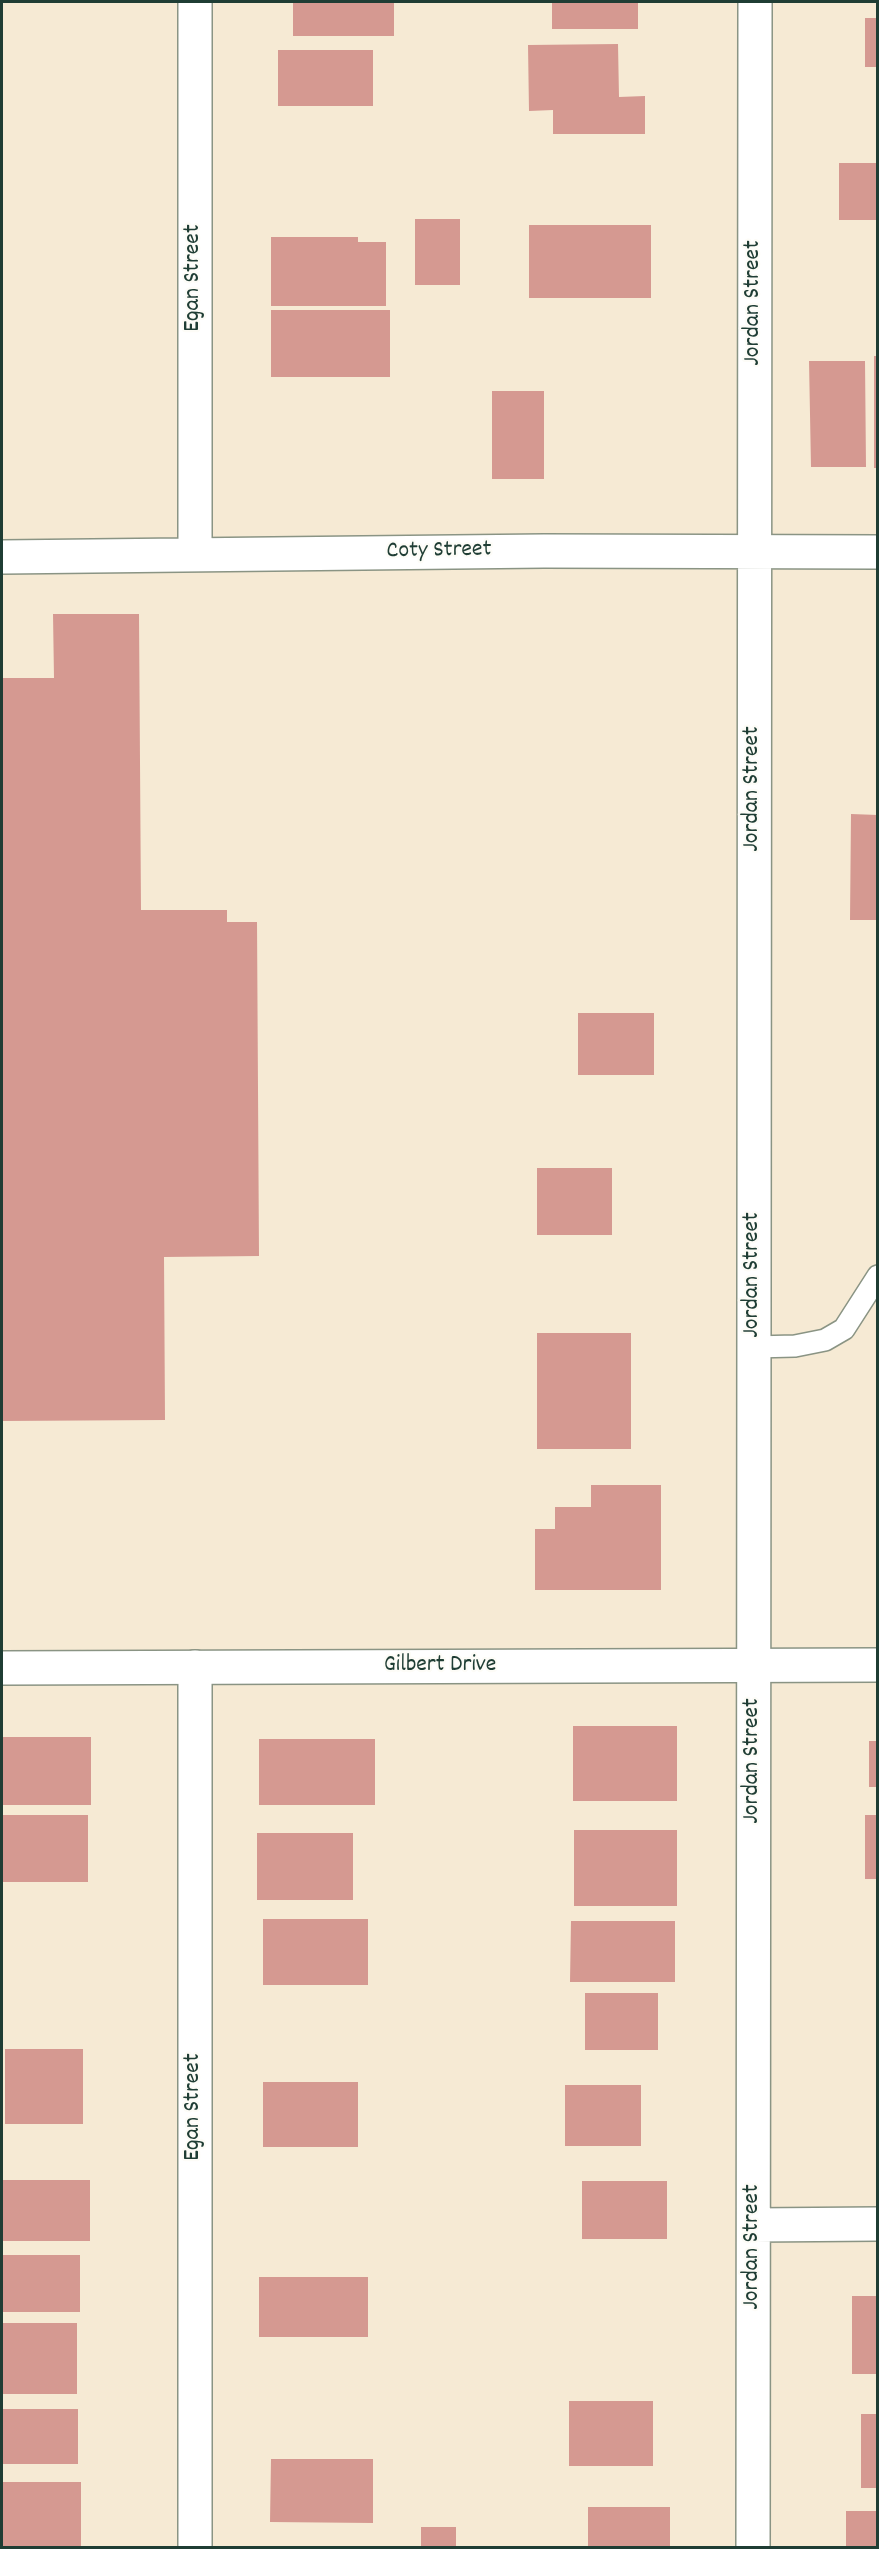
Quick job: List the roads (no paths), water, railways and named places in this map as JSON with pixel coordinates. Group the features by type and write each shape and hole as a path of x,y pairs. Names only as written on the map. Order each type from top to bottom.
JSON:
{"street":[{"name":"Egan Street","path":"195,2 195,554"},
{"name":"Jordan Street","path":"753,2547 755,2"},
{"name":"Coty Street","path":"2,556 544,551 878,552"},
{"name":"Gilbert Drive","path":"2,1668 878,1665"},
{"name":"Egan Street","path":"195,1667 195,2547"},
{"path":"754,2225 878,2224"}],"lane":[{"path":"754,1347 795,1346 825,1340 844,1329 878,1276"}]}
